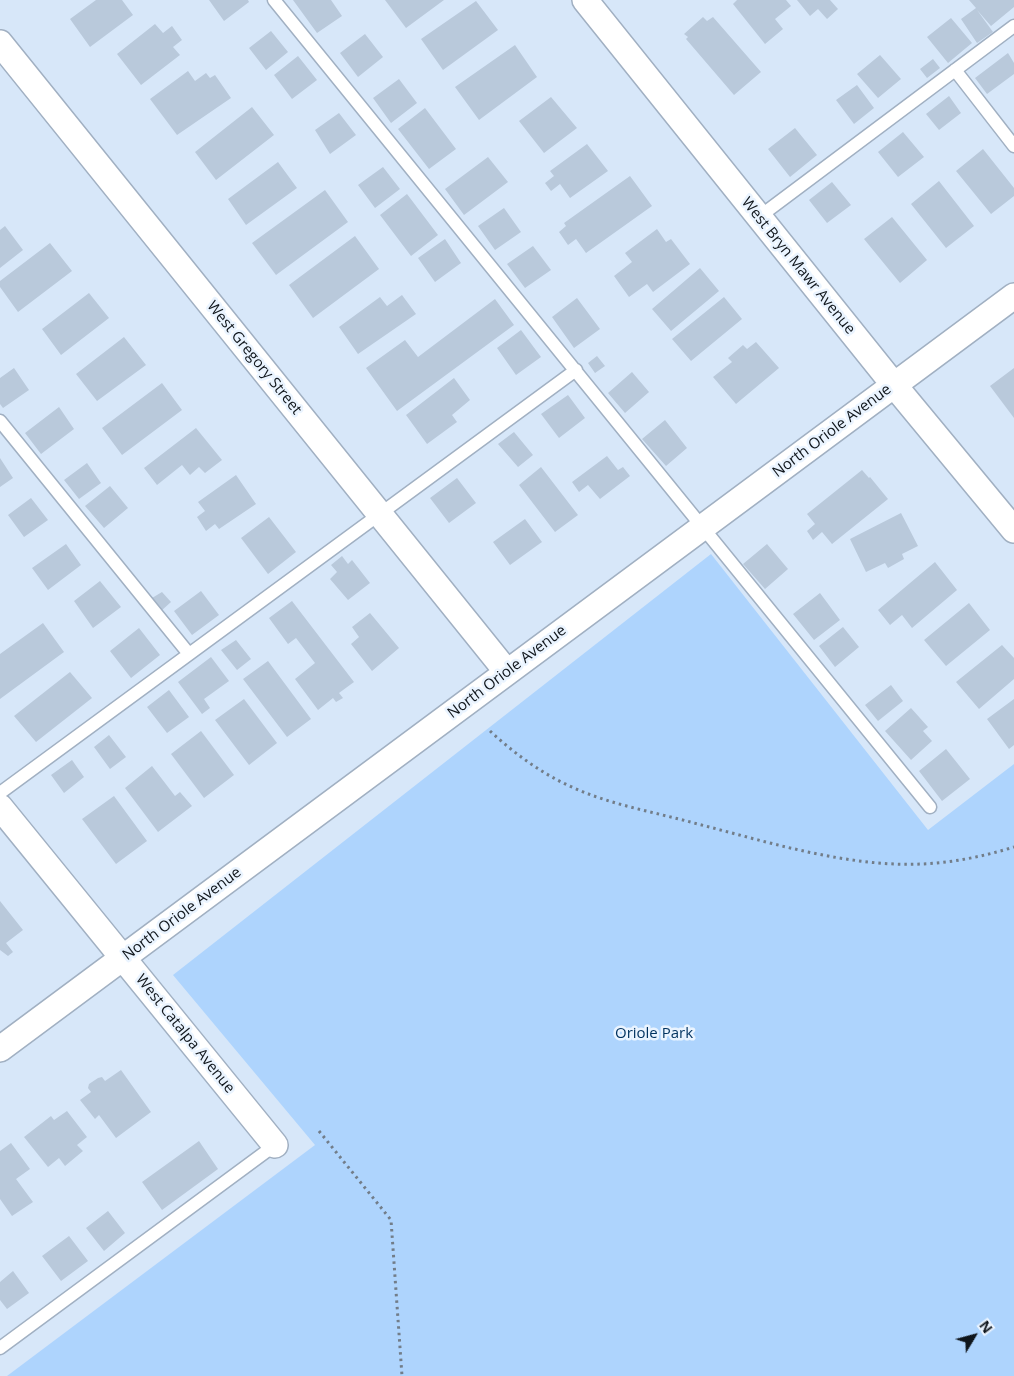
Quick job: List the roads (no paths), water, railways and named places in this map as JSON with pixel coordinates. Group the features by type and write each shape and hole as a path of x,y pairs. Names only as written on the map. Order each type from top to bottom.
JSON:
{"street":[{"name":"West Bryn Mawr Avenue","path":"585,0 894,385 1014,530"},
{"name":"West Gregory Street","path":"0,44 508,672"},
{"name":"North Oriole Avenue","path":"0,1049 1014,296"},
{"name":"West Catalpa Avenue","path":"0,807 275,1145"}],"lane":[{"path":"274,0 930,807"},
{"path":"759,217 1014,26"},
{"path":"955,70 1014,146"},
{"path":"0,793 576,370"},
{"path":"0,421 189,654"},
{"path":"0,1348 275,1145"}],"park label":[{"name":"Oriole Park","path":"654,1034"}]}
